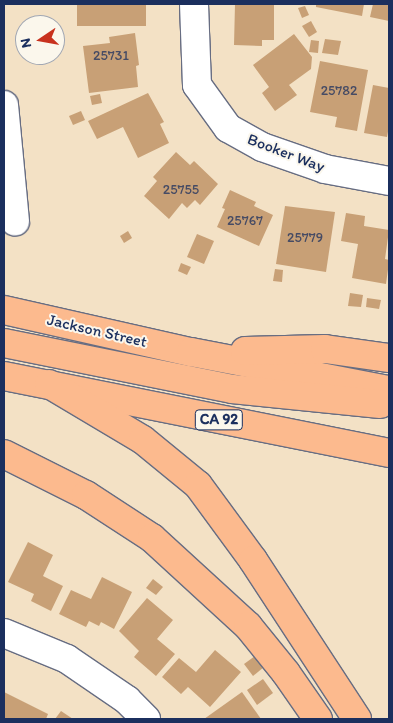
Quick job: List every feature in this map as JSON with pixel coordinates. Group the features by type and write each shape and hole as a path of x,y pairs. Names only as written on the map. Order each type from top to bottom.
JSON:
{"highway":[{"name":"Jackson Street","path":"4,310 191,352"},
{"path":"4,343 232,389 389,405"},
{"path":"191,352 325,349 389,358"},
{"path":"191,352 389,390"},
{"name":"CA 92","path":"4,376 389,453"},
{"path":"49,384 143,440 198,485 252,560 357,719"},
{"path":"4,454 86,495 152,538 248,626 286,673 318,719"}],"street":[{"name":"Booker Way","path":"194,4 197,85 228,128 262,147 324,169 389,181"},
{"path":"4,105 15,221"},
{"path":"4,633 67,659 127,700 146,719"}],"building":[{"path":"77,4 146,4 146,26 77,26"},
{"path":"235,4 274,4 274,40 262,40 262,46 234,45"},
{"path":"316,4 364,4 362,16 316,7"},
{"path":"373,4 389,4 389,21 370,17"},
{"path":"305,6 309,15 302,18 298,8"},
{"path":"311,21 317,32 309,37 302,26"},
{"path":"135,33 139,65 136,66 138,87 89,93 83,46 110,43 109,37"},
{"path":"294,34 312,57 311,69 289,85 297,95 275,111 262,93 269,87 253,65"},
{"path":"325,39 341,41 338,55 322,53"},
{"path":"311,40 319,41 318,53 309,52"},
{"path":"320,61 368,70 357,131 335,127 337,117 310,112"},
{"path":"373,85 389,88 389,126 387,137 364,133"},
{"path":"148,93 164,122 160,124 169,143 138,158 123,127 97,139 88,121"},
{"path":"100,94 102,103 92,105 90,96"},
{"path":"81,111 85,120 73,125 69,116"},
{"path":"176,152 190,165 194,161 218,184 200,205 195,200 187,208 182,203 169,219 144,196 157,181 153,177"},
{"path":"230,190 256,202 254,206 273,215 259,246 217,227 225,209 222,208"},
{"path":"285,206 335,212 326,272 276,264"},
{"path":"346,213 365,216 364,226 389,230 385,259 389,260 386,284 352,278 358,244 341,241"},
{"path":"128,231 132,238 124,243 120,236"},
{"path":"197,234 214,241 204,264 187,257"},
{"path":"181,263 191,267 187,275 178,271"},
{"path":"275,269 283,270 282,282 273,281"},
{"path":"350,293 363,295 361,307 348,306"},
{"path":"367,298 381,300 379,309 366,307"},
{"path":"28,542 53,555 43,576 63,586 51,611 31,601 34,594 8,582"},
{"path":"102,577 132,592 114,629 101,622 99,626 89,621 86,627 59,614 71,590 91,599"},
{"path":"153,579 163,587 156,595 146,588"},
{"path":"147,598 173,620 157,639 175,654 156,676 134,657 139,651 119,631"},
{"path":"215,650 241,672 210,707 188,687 181,694 162,677 179,658 196,672"},
{"path":"255,656 264,667 253,676 244,664"},
{"path":"263,679 273,693 257,705 247,690"},
{"path":"4,692 48,714 46,719 4,719"},
{"path":"242,692 261,719 204,719"},
{"path":"61,711 73,719 55,719"}]}
